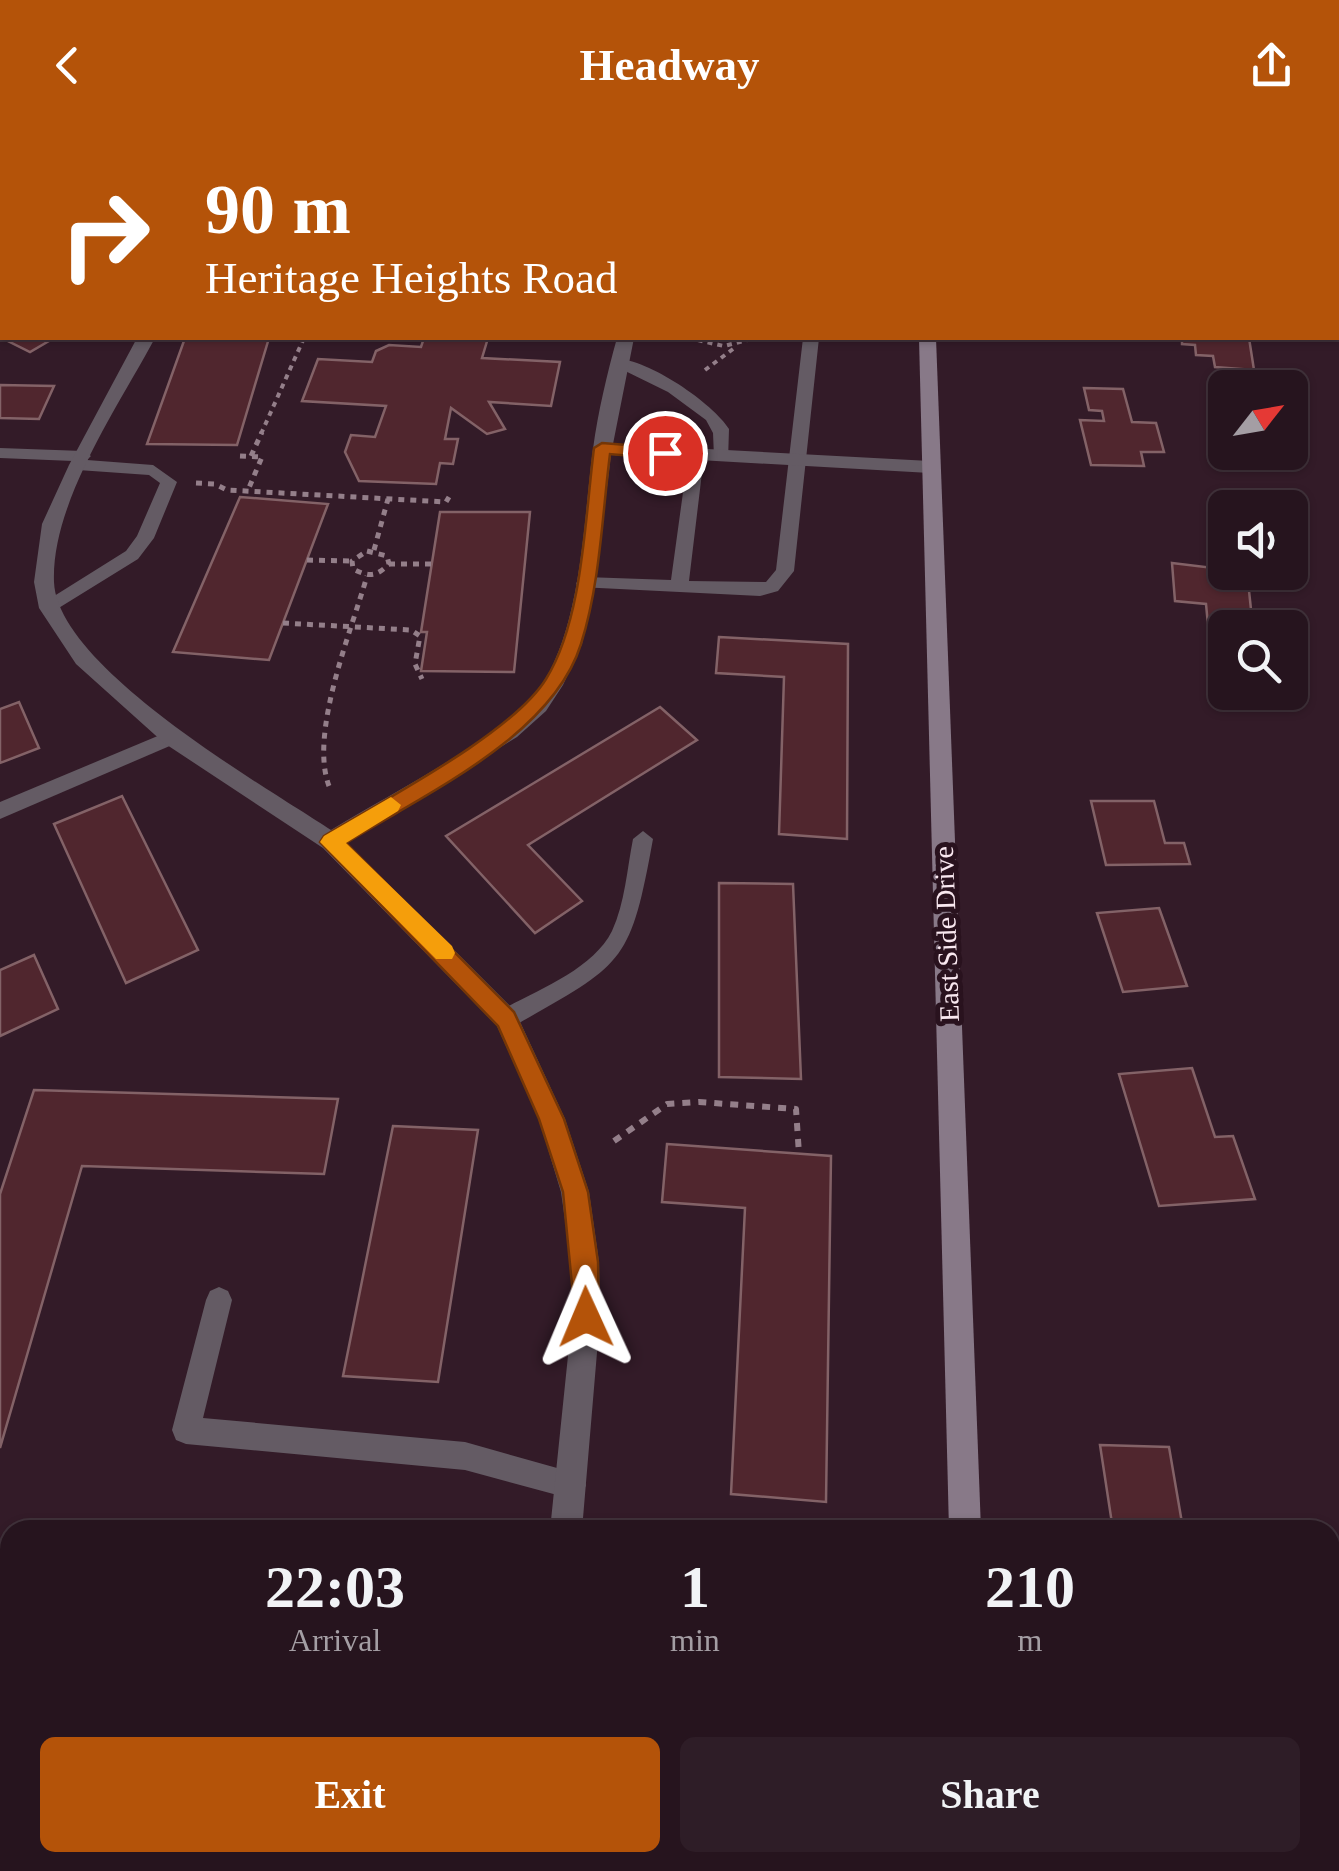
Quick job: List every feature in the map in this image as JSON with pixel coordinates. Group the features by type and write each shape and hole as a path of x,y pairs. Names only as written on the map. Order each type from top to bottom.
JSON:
{"main road":[{"name":"East Side Drive","path":"927,340 966,1520"}],"street":[{"path":"145,340 80,461 52,524 44,582 49,608 83,659 172,737 233,781 331,842 506,1020 552,1119 575,1192 580,1227 586,1317 567,1520"},
{"path":"331,842 509,731 538,705 556,680 572,644 585,583 602,448 624,340"},
{"path":"602,448 930,467"}],"lane":[{"path":"585,583 760,590 780,580 811,340"},
{"path":"619,362 673,388 713,418 722,429 722,457"},
{"path":"0,453 153,470 169,482 145,538 132,555 49,608"},
{"path":"679,588 696,456"},
{"path":"0,811 172,737"},
{"path":"506,1020 590,967 615,945 628,912 642,840"},
{"path":"219,1300 186,1430 465,1456 572,1485"}],"path":[{"path":"250,456 303,340"},
{"path":"695,340 737,346"},
{"path":"705,370 750,340"},
{"path":"240,456 262,457 248,490"},
{"path":"215,484 227,490 446,502 449,497"},
{"path":"374,550 388,498"},
{"path":"307,560 352,560 374,550 387,556 389,564"},
{"path":"352,560 353,569 367,576 379,574 389,564 432,564"},
{"path":"329,786 320,750 367,576"},
{"path":"283,623 411,630 420,636 415,664 422,679"},
{"path":"614,1141 667,1104 700,1102 796,1108 798,1154"}],"building":[{"path":"6,340 51,340 30,352"},
{"path":"184,340 268,340 237,445 147,444"},
{"path":"423,340 487,340 482,358 560,362 551,406 489,402 505,429 487,434 451,408 445,439 458,439 453,464 440,463 436,484 359,481 345,452 351,435 375,437 386,406 302,401 318,359 372,362 376,351 389,345 421,347"},
{"path":"1182,340 1249,340 1254,370 1215,367 1213,356 1196,355 1195,345 1182,344"},
{"path":"0,385 54,386 39,419 0,418"},
{"path":"1084,388 1123,389 1132,422 1156,423 1164,452 1141,452 1144,466 1091,465 1080,420 1104,421 1102,411 1089,410"},
{"path":"240,497 328,504 269,660 173,652"},
{"path":"440,512 530,512 514,672 421,671 427,632 421,632"},
{"path":"1172,563 1208,567 1208,590 1249,590 1251,610 1208,610 1208,625 1206,604 1175,601"},
{"path":"719,637 848,644 847,839 779,834 784,677 716,673"},
{"path":"19,702 39,748 0,763 0,709"},
{"path":"660,707 697,740 528,845 582,901 535,933 446,836"},
{"path":"122,796 198,950 126,983 54,824"},
{"path":"1091,801 1154,801 1165,843 1184,843 1190,864 1106,865"},
{"path":"719,883 793,884 801,1079 719,1077"},
{"path":"1159,908 1187,986 1123,992 1097,913"},
{"path":"34,955 58,1009 0,1036 0,970"},
{"path":"1192,1068 1215,1137 1233,1136 1255,1199 1159,1206 1119,1074"},
{"path":"34,1090 338,1099 324,1174 82,1166 0,1448 0,1194"},
{"path":"393,1126 478,1130 438,1382 343,1376"},
{"path":"667,1144 831,1156 826,1502 731,1494 745,1208 662,1202"},
{"path":"1100,1445 1169,1447 1181,1520 1111,1520"}],"slow traffic":[{"path":"391,805 331,842 444,953"}],"route":[{"path":"586,1317 585,1262 575,1192 552,1119 506,1020 331,842 509,731 538,705 556,680 572,644 585,583 602,448 665,453"}]}
